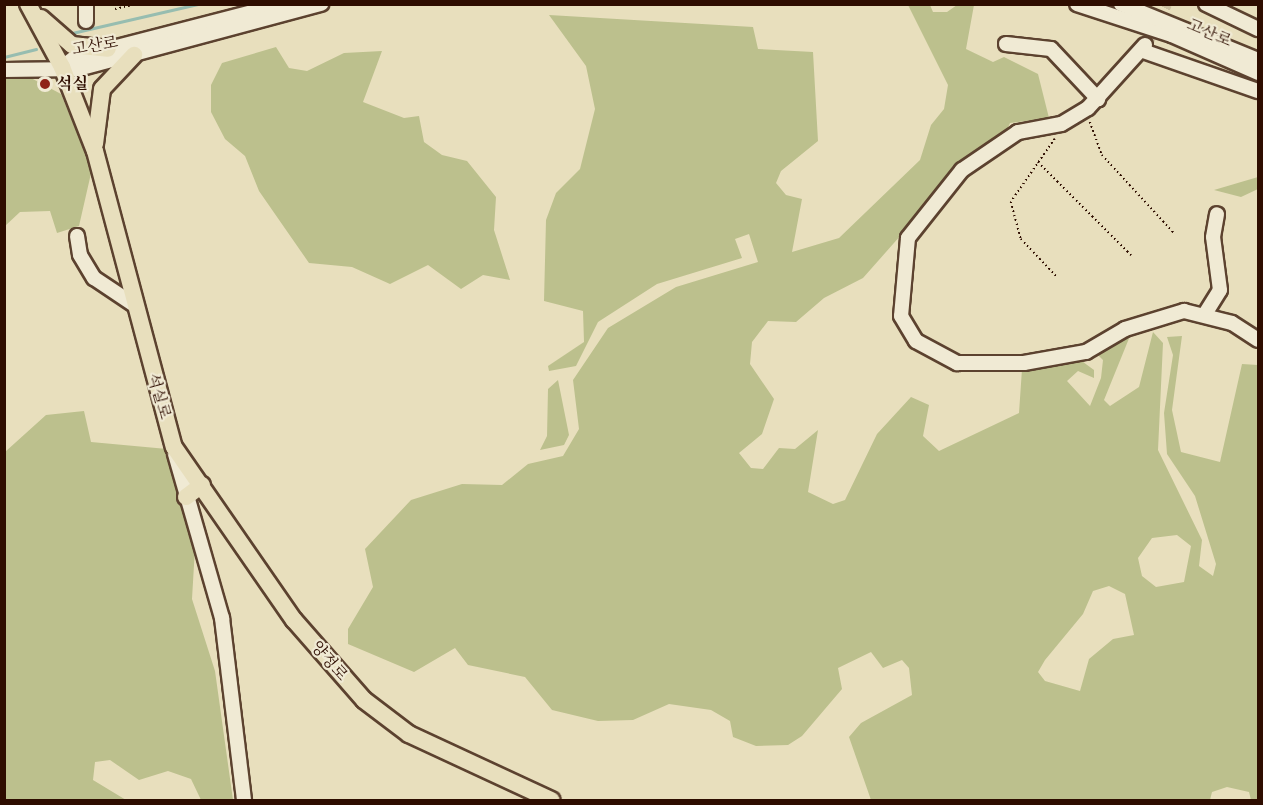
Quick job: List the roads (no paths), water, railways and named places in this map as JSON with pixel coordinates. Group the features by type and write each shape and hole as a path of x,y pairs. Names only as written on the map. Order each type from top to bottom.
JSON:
{"main road":[{"path":"28,5 72,45 108,49"},
{"name":"석실로","path":"28,5 62,67 94,151 133,304 174,447"},
{"path":"94,151 102,89 134,56"},
{"name":"양정로","path":"174,447 202,484 294,620 364,700 409,734 551,801"},
{"path":"186,497 202,484"}],"street":[{"path":"86,4 86,21"},
{"name":"고산로","path":"62,67 108,49 283,4"},
{"name":"고산로","path":"62,67 78,69 134,56 321,4"},
{"name":"고산로","path":"1077,4 1172,34 1258,73"},
{"name":"고산로","path":"1121,4 1258,60"},
{"path":"1206,4 1258,29"},
{"path":"1006,44 1051,49 1098,99"},
{"path":"1258,91 1144,48 1098,99 1084,111 1061,124 1018,132 962,170 908,238 901,316 916,341 938,356 957,363 1024,363 1086,352 1156,318 1205,314 1258,340"},
{"path":"4,70 62,67"},
{"path":"1205,314 1220,290 1213,237 1217,213"},
{"path":"77,236 80,255 94,278 133,304"},
{"name":"석실로","path":"174,447 232,669 244,801"}],"waterway":[{"path":"72,33 198,4"},
{"path":"4,57 36,49"}],"tunnel":[{"path":"1145,45 1165,4"}],"place":[{"name":"석실","path":"45,84"}]}
